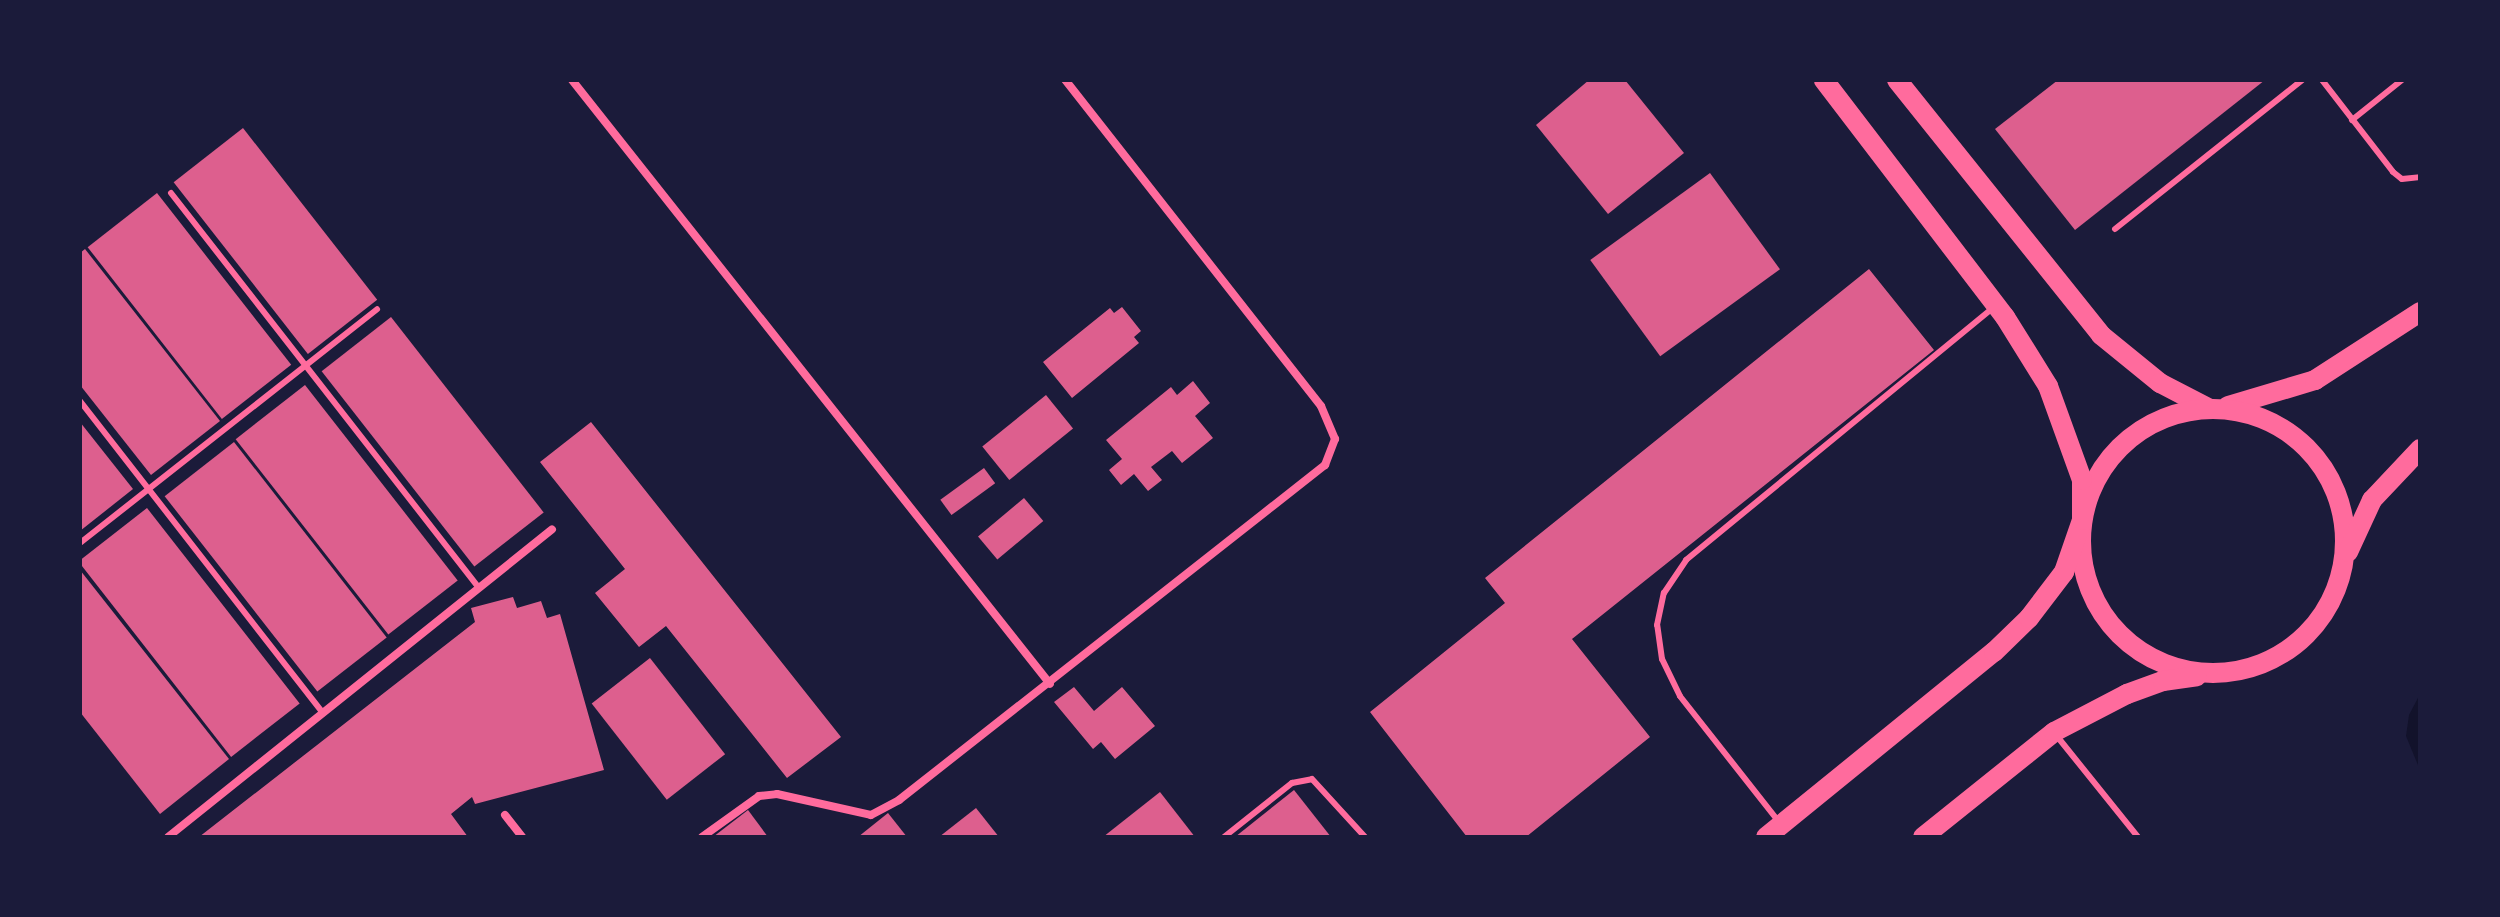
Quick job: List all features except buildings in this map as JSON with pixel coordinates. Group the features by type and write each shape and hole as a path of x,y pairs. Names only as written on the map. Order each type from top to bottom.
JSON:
{"main road":[{"path":"1824,80 1997,305 2048,386 2067,429 2082,480 2081,554 2090,588 2108,620 2132,645 2162,663 2197,672 2229,672"},
{"path":"1897,80 2101,335 2160,383 2208,408 2240,411 2280,428 2314,456 2336,493 2345,536 2343,569"},
{"path":"1773,831 1994,652 2029,618 2064,572 2091,488 2125,441 2149,424 2184,410 2242,404 2315,380 2420,312"},
{"path":"1923,837 2054,732 2163,681 2261,665 2290,649 2326,609 2372,500 2420,449"}],"street":[{"path":"572,80 1050,684"},
{"path":"702,837 759,796 777,794 871,815 899,800 1325,465 1335,439 1321,406 1065,80"},
{"path":"168,837 552,529"},
{"path":"505,815 522,837"}],"lane":[{"path":"2115,229 2302,80"},
{"path":"2322,80 2402,179 2420,177"},
{"path":"2352,120 2402,80"},
{"path":"171,193 479,588"},
{"path":"1773,831 1680,696 1668,672 1657,625 1664,593 1686,560 1997,305"},
{"path":"80,543 377,309"},
{"path":"80,401 323,713"},
{"path":"2054,732 2138,837"},
{"path":"1224,837 1292,783 1312,779 1365,837"}],"shaded area":[{"path":"2420,694 2420,770 2406,736 2409,715"}]}
